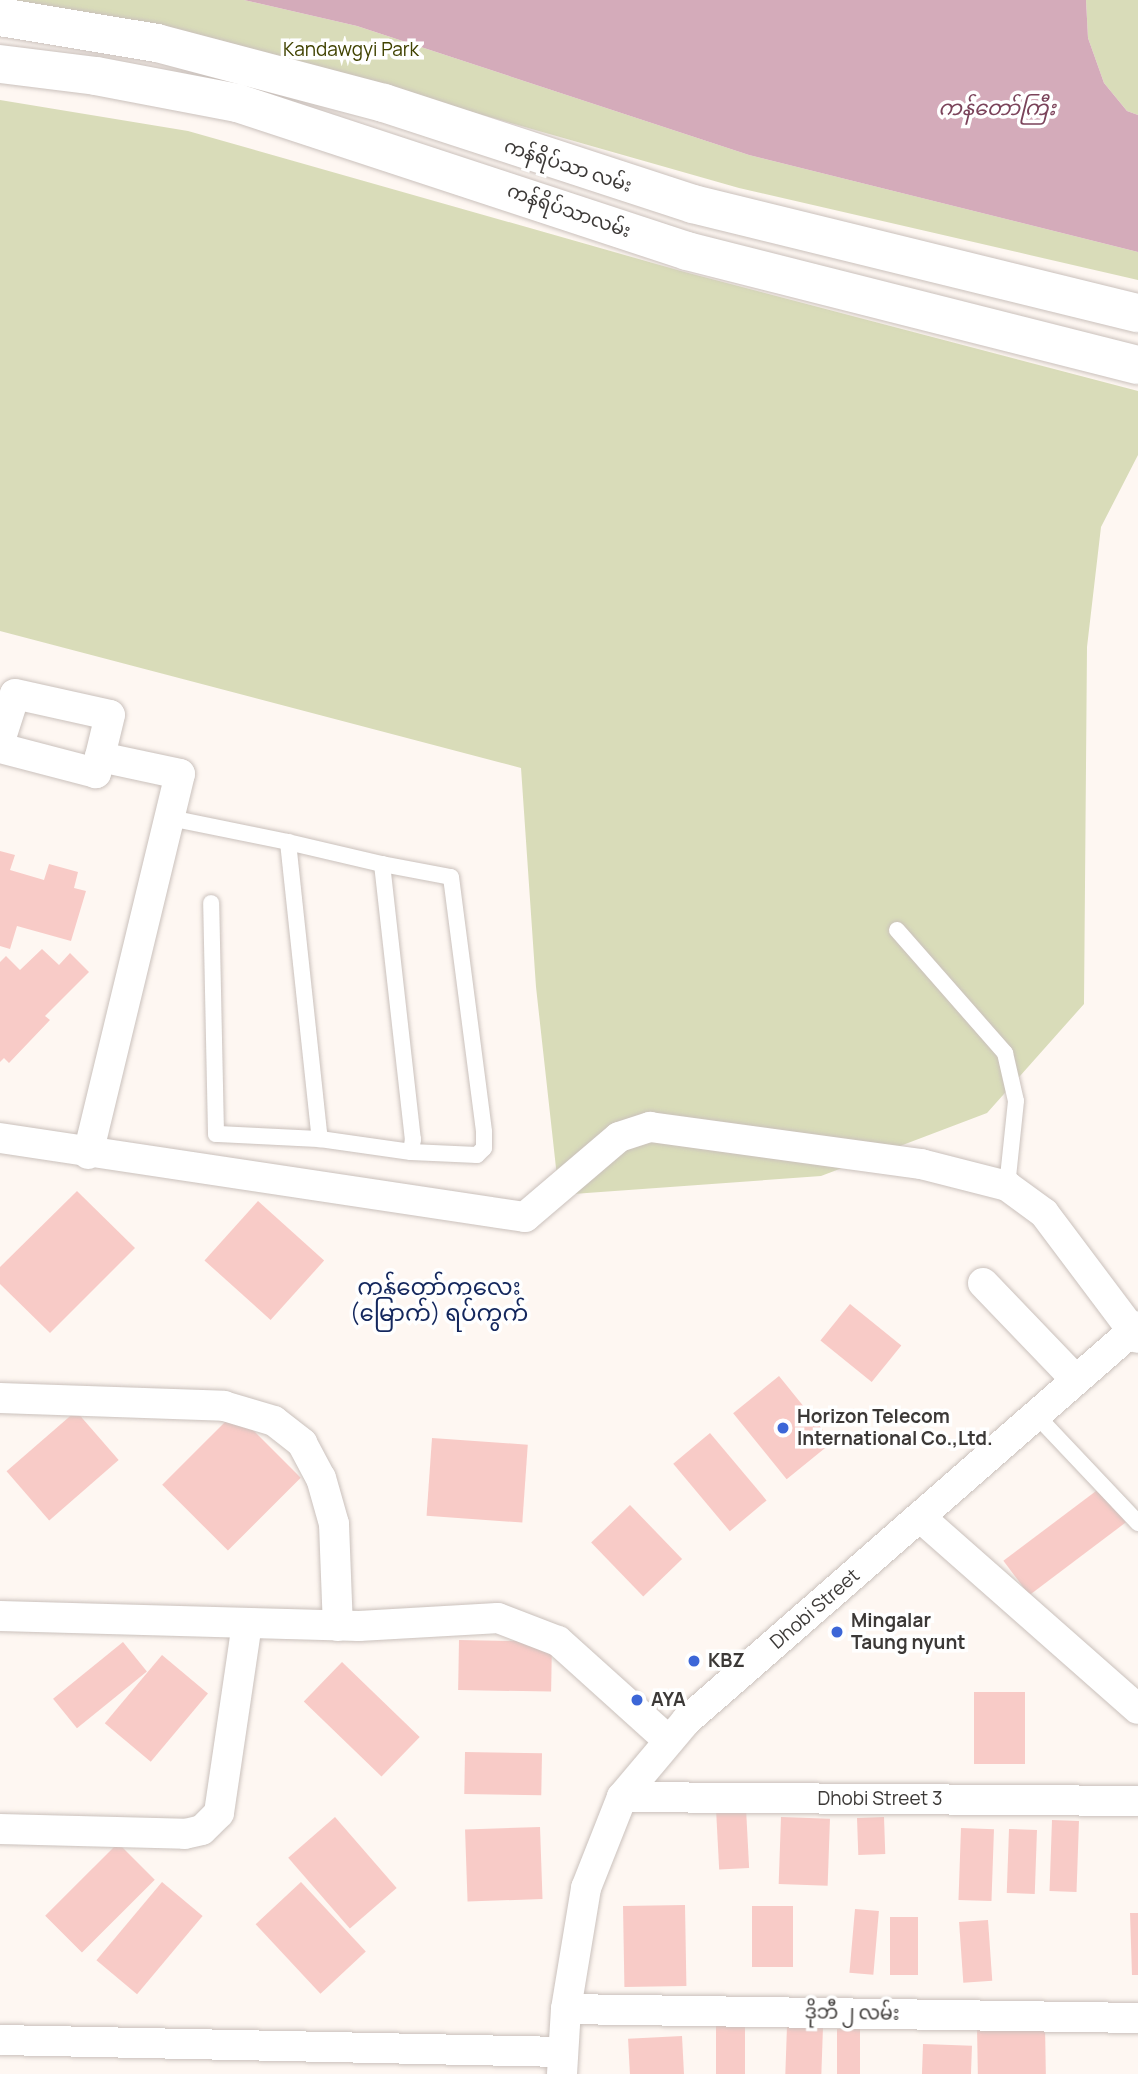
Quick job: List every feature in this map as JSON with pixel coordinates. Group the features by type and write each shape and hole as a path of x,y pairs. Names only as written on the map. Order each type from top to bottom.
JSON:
{"main road":[{"name":"ကန်ရိပ်သာ လမ်း","path":"0,17 158,43 384,103 692,204 1138,313"},
{"name":"ကန်ရိပ်သာလမ်း","path":"0,64 96,76 237,103 687,251 1138,365"}],"street":[{"path":"0,741 15,694 110,715 96,773 0,748"},
{"path":"88,1154 180,774 100,757"},
{"path":"0,1138 88,1154 525,1217 619,1137 650,1127 832,1149 1007,1186 1044,1213 1136,1332"},
{"path":"983,1283 1076,1380"},
{"name":"Dhobi Street","path":"562,2063 566,2009 586,1888 622,1797 686,1721 1076,1380 1136,1332"},
{"path":"0,1398 224,1406 274,1421 302,1443 321,1478 334,1524 338,1626"},
{"path":"920,1517 1138,1709"},
{"path":"0,1616 338,1626 498,1618 558,1641 669,1741"},
{"path":"0,1829 185,1835 202,1830 219,1813 247,1624"},
{"name":"Dhobi Street 3","path":"622,1797 1138,1801"},
{"name":"ဒိုဘီ ၂ လမ်း","path":"566,2009 1138,2018"},
{"path":"0,2040 562,2063"}],"lane":[{"path":"170,818 451,877 484,1148 477,1155 411,1152 320,1139 216,1134 211,903"},
{"path":"288,842 320,1139"},
{"path":"382,864 411,1152"},
{"path":"897,930 1005,1053 1016,1101 1007,1186"},
{"path":"1036,1415 1138,1523"}],"green space":[{"name":"Kandawgyi Park","path":"5,0 244,0 357,26 749,155 1138,252 1138,280 739,188 216,39"},
{"path":"1086,0 1138,0 1138,115 1127,111 1104,83 1088,38"},
{"path":"0,100 188,131 681,271 1138,391 1138,455 1101,527 1087,647 1084,1004 987,1113 821,1176 559,1195 536,987 521,768 0,631"}],"water":[{"name":"ကန်တော်ကြီး","path":"244,0 1086,0 1088,38 1104,83 1127,111 1138,115 1138,252 749,155 357,26"}],"building":[{"path":"0,851 15,855 10,870 44,880 49,864 78,872 74,888 86,891 71,941 17,926 10,949 0,946"},
{"path":"42,949 59,965 70,953 89,972 45,1016 50,1020 9,1063 4,1058 0,1062 0,962 6,956 20,970"},
{"path":"77,1191 135,1248 50,1333 0,1284 0,1267"},
{"path":"258,1201 324,1261 271,1320 204,1260"},
{"path":"850,1304 901,1346 872,1382 820,1341"},
{"name":"Horizon Telecom International Co.,Ltd.","path":"779,1376 832,1442 787,1479 733,1413"},
{"path":"76,1411 119,1460 49,1520 7,1471"},
{"path":"235,1412 301,1478 228,1551 162,1485"},
{"path":"710,1433 767,1500 730,1531 673,1464"},
{"path":"432,1438 528,1445 522,1523 427,1516"},
{"path":"1100,1488 1126,1522 1029,1595 1003,1561"},
{"path":"630,1505 682,1559 643,1596 591,1543"},
{"path":"459,1640 552,1642 551,1692 458,1690"},
{"path":"123,1642 147,1672 77,1728 53,1699"},
{"path":"162,1655 208,1694 151,1762 105,1723"},
{"path":"342,1662 420,1737 381,1777 304,1702"},
{"path":"974,1692 1025,1692 1025,1764 974,1764"},
{"path":"465,1752 542,1753 541,1795 464,1794"},
{"path":"746,1808 749,1868 719,1869 716,1810"},
{"path":"335,1817 397,1888 350,1929 288,1858"},
{"path":"781,1817 830,1819 828,1886 779,1884"},
{"path":"884,1817 885,1854 858,1855 857,1818"},
{"path":"1052,1820 1079,1821 1077,1892 1050,1891"},
{"path":"540,1827 543,1899 468,1902 465,1830"},
{"path":"961,1828 994,1829 991,1901 958,1900"},
{"path":"1009,1829 1037,1830 1035,1894 1007,1893"},
{"path":"118,1843 155,1880 82,1953 45,1916"},
{"path":"162,1882 203,1916 137,1994 96,1960"},
{"path":"301,1882 366,1951 320,1994 256,1924"},
{"path":"685,1905 686,1986 624,1987 623,1906"},
{"path":"752,1906 793,1906 793,1967 752,1967"},
{"path":"855,1909 879,1911 873,1975 849,1973"},
{"path":"1130,1913 1138,1913 1138,1975 1132,1975"},
{"path":"890,1917 918,1917 918,1975 890,1975"},
{"path":"988,1920 992,1981 963,1983 959,1922"},
{"path":"716,2018 745,2018 745,2074 716,2074"},
{"path":"1045,2025 1046,2074 978,2074 977,2026"},
{"path":"787,2026 823,2027 821,2074 785,2074"},
{"path":"837,2029 860,2029 860,2074 837,2074"},
{"path":"682,2036 684,2074 630,2074 628,2039"},
{"path":"923,2044 972,2046 971,2074 922,2074"}],"place":[{"name":"Horizon Telecom International Co.,Ltd.","path":"783,1428"},
{"name":"Mingalar Taung nyunt","path":"837,1632"},
{"name":"KBZ","path":"694,1661"},
{"name":"AYA","path":"637,1700"}],"district":[{"name":"ကန်တော်ကလေး (မြောက်) ရပ်ကွက်","path":"439,1299"}]}
